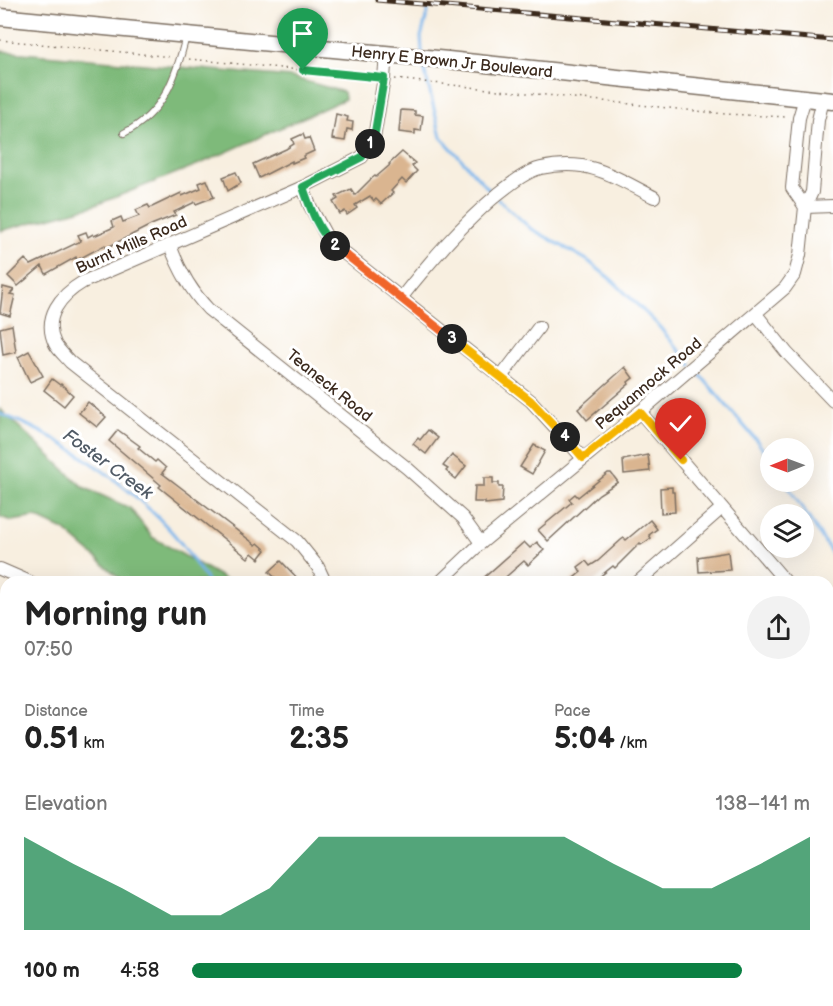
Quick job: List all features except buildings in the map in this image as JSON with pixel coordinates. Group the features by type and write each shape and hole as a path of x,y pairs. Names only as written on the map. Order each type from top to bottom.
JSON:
{"main road":[{"name":"Henry E Brown Jr Boulevard","path":"0,17 386,54 828,101"}],"street":[{"name":"Burnt Mills Road","path":"322,576 318,567 297,541 70,362 55,345 51,327 55,308 67,292 83,282 303,187 362,157 374,138 386,54"},
{"path":"805,98 799,118 792,188 805,207 833,206"},
{"name":"Pequannock Road","path":"446,576 481,543 640,412 785,288 795,274 800,255 805,207 812,192 818,120 828,101"},
{"path":"401,298 435,254 478,210 523,175 540,168 565,165 583,166 654,197"},
{"path":"303,187 310,206 329,241 531,401 583,458"},
{"name":"Teaneck Road","path":"170,245 178,267 193,294 208,309 407,468 463,518 481,543"},
{"path":"756,314 788,353 833,401"},
{"path":"501,378 539,327"},
{"path":"640,412 781,576"},
{"path":"645,576 722,508"},
{"path":"0,569 16,576"}],"lane":[{"path":"124,133 137,126 157,109 167,95 181,58 186,36"}],"path":[{"path":"0,40 725,114 799,118"}],"green space":[{"path":"0,51 291,77 344,92 345,99 202,163 93,206 0,231"},
{"path":"0,409 83,487 130,508 152,537 220,576 117,576 64,530 36,517 12,521 0,517"}],"waterway":[{"path":"422,52 421,37 428,11"},
{"path":"423,64 441,137 493,194"},
{"path":"498,199 530,228 587,260 613,281 657,324 691,365"},
{"path":"696,370 760,445"},
{"name":"Foster Creek","path":"0,414 45,434 113,479 170,530 204,576"},
{"path":"792,492 833,555"}],"railway":[{"path":"377,0 833,40"}],"route":[{"path":"303,70 384,78 374,138 362,157 303,187 310,206 329,241 531,401 583,458 640,412 681,460"}]}
